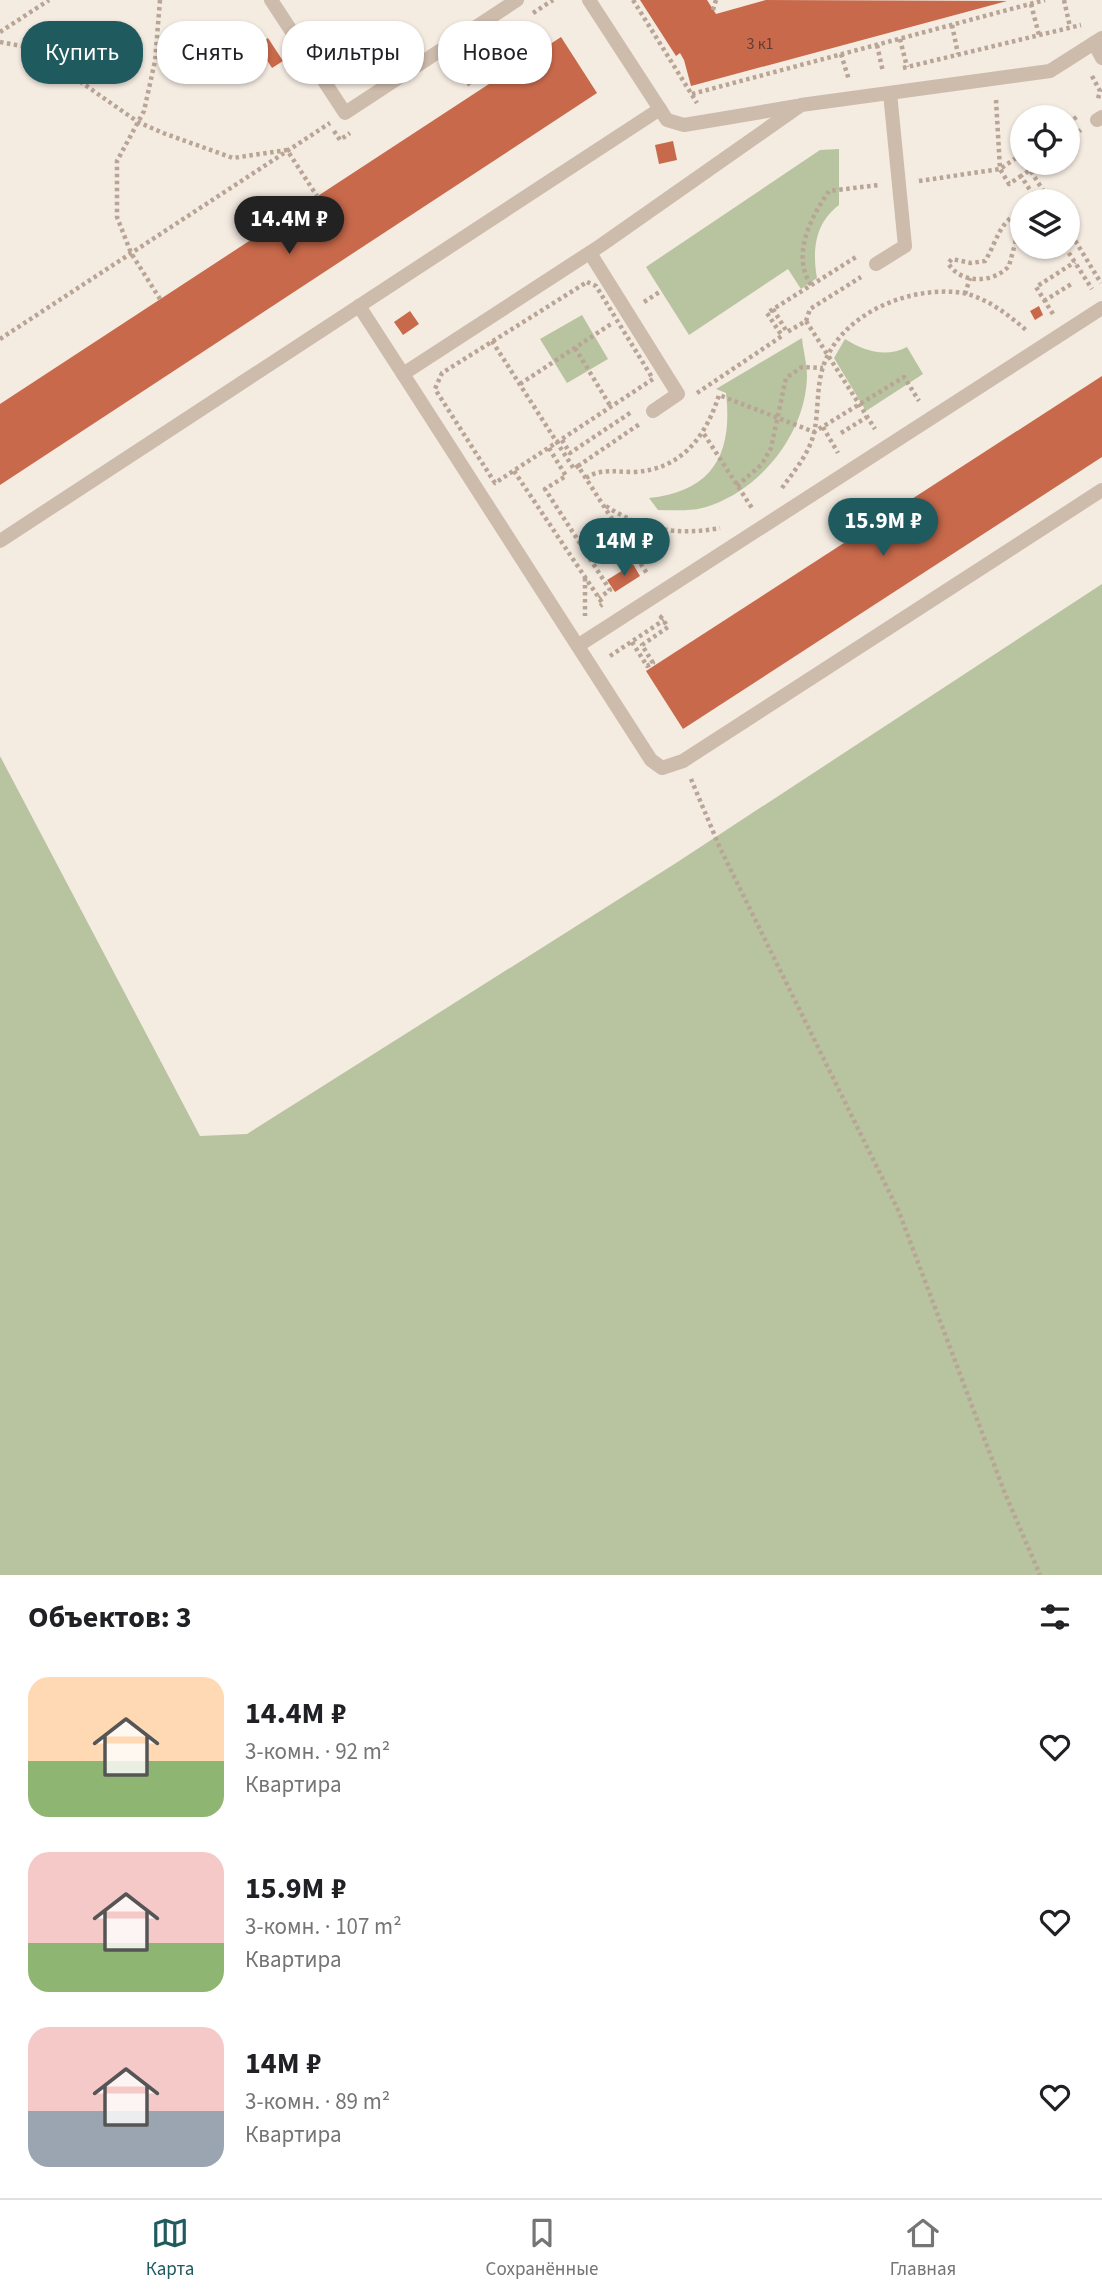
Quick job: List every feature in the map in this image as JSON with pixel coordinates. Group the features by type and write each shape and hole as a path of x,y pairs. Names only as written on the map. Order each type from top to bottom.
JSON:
{"lane":[{"path":"271,0 345,113 517,0"},
{"path":"589,0 667,120 684,125 801,105 1050,71 1098,40 1102,58"},
{"path":"876,264 905,246 890,93"},
{"path":"403,374 590,253 801,105"},
{"path":"0,541 660,109"},
{"path":"590,253 623,316 678,394 648,408"},
{"path":"359,306 651,760 662,768 683,761 1102,490"},
{"path":"579,645 1102,308"}],"path":[{"path":"0,32 49,0"},
{"path":"160,0 155,61 144,111 117,161 117,217 131,253 160,299"},
{"path":"633,0 703,113"},
{"path":"692,94 1045,0"},
{"path":"1064,0 1070,27"},
{"path":"1031,4 1039,35"},
{"path":"872,75 1091,22"},
{"path":"952,25 958,54"},
{"path":"900,39 907,67"},
{"path":"0,43 33,48 138,121 233,158 288,150"},
{"path":"877,45 883,72"},
{"path":"841,54 850,80"},
{"path":"836,84 861,78"},
{"path":"469,84 472,89"},
{"path":"996,100 1000,169 1009,184 1021,176 1029,189"},
{"path":"0,339 345,113"},
{"path":"288,150 317,196"},
{"path":"1010,216 997,231 994,247 985,261 971,263 952,259 948,263 960,275 991,278 1003,272 1010,258"},
{"path":"1080,249 1101,283"},
{"path":"689,398 782,336 767,313 865,251"},
{"path":"1073,259 1092,289"},
{"path":"1053,314 1036,286 1075,262"},
{"path":"965,294 970,278"},
{"path":"773,309 788,332 806,321 810,309 858,279"},
{"path":"587,282 596,286 623,316 653,379 495,483 435,389 442,373 587,282"},
{"path":"1044,301 1073,283"},
{"path":"520,384 661,291"},
{"path":"782,489 808,450 814,432 817,391 828,356 839,337 865,315 895,300 936,292 965,294 1006,312 1027,331"},
{"path":"806,321 875,429"},
{"path":"492,341 570,453 648,408"},
{"path":"575,348 611,407"},
{"path":"737,486 762,464 779,418 786,378 802,368 823,368"},
{"path":"814,432 905,377 919,401"},
{"path":"645,385 649,392"},
{"path":"586,478 602,470 642,471 666,463 685,452 704,434 719,395 814,432"},
{"path":"842,433 867,417"},
{"path":"560,441 574,469 635,427"},
{"path":"823,427 838,453"},
{"path":"704,434 751,508"},
{"path":"549,448 566,475 545,489 610,590 598,598"},
{"path":"578,466 648,575"},
{"path":"514,471 603,604 585,616"},
{"path":"602,503 626,519 650,528 678,532 721,528"},
{"path":"585,578 585,616 617,667"},
{"path":"632,642 647,666 653,663 642,645 668,627 661,617 672,610"},
{"path":"610,656 664,620"},
{"path":"683,761 720,848 899,1212 1004,1491 1040,1575"}],"green space":[{"path":"839,149 839,205 825,220 817,238 817,278 801,289 788,269 689,335 646,267 820,150"},
{"path":"582,315 608,359 567,383 540,339"},
{"path":"802,338 807,371 805,397 799,417 779,454 749,485 712,505 699,509 658,510 649,498 671,494 703,478 722,451 726,434 726,393 716,389"},
{"path":"845,339 875,352 891,352 907,347 923,374 866,411 834,358"},
{"path":"1102,584 1102,1575 0,1575 0,756 200,1136 247,1134 676,863"}],"building":[{"path":"640,0 707,0 716,14 766,0 1007,1 691,86 680,53 676,56"},
{"path":"561,37 597,93 0,485 0,404 489,84 552,84 552,43"},
{"path":"268,38 282,59 272,68 268,62"},
{"path":"673,141 677,160 659,164 655,145"},
{"path":"1039,306 1043,315 1035,320 1030,311"},
{"path":"410,311 419,324 403,335 394,322"},
{"path":"1102,376 1102,457 683,729 646,671"},
{"path":"633,564 640,576 615,592 607,580"}]}
